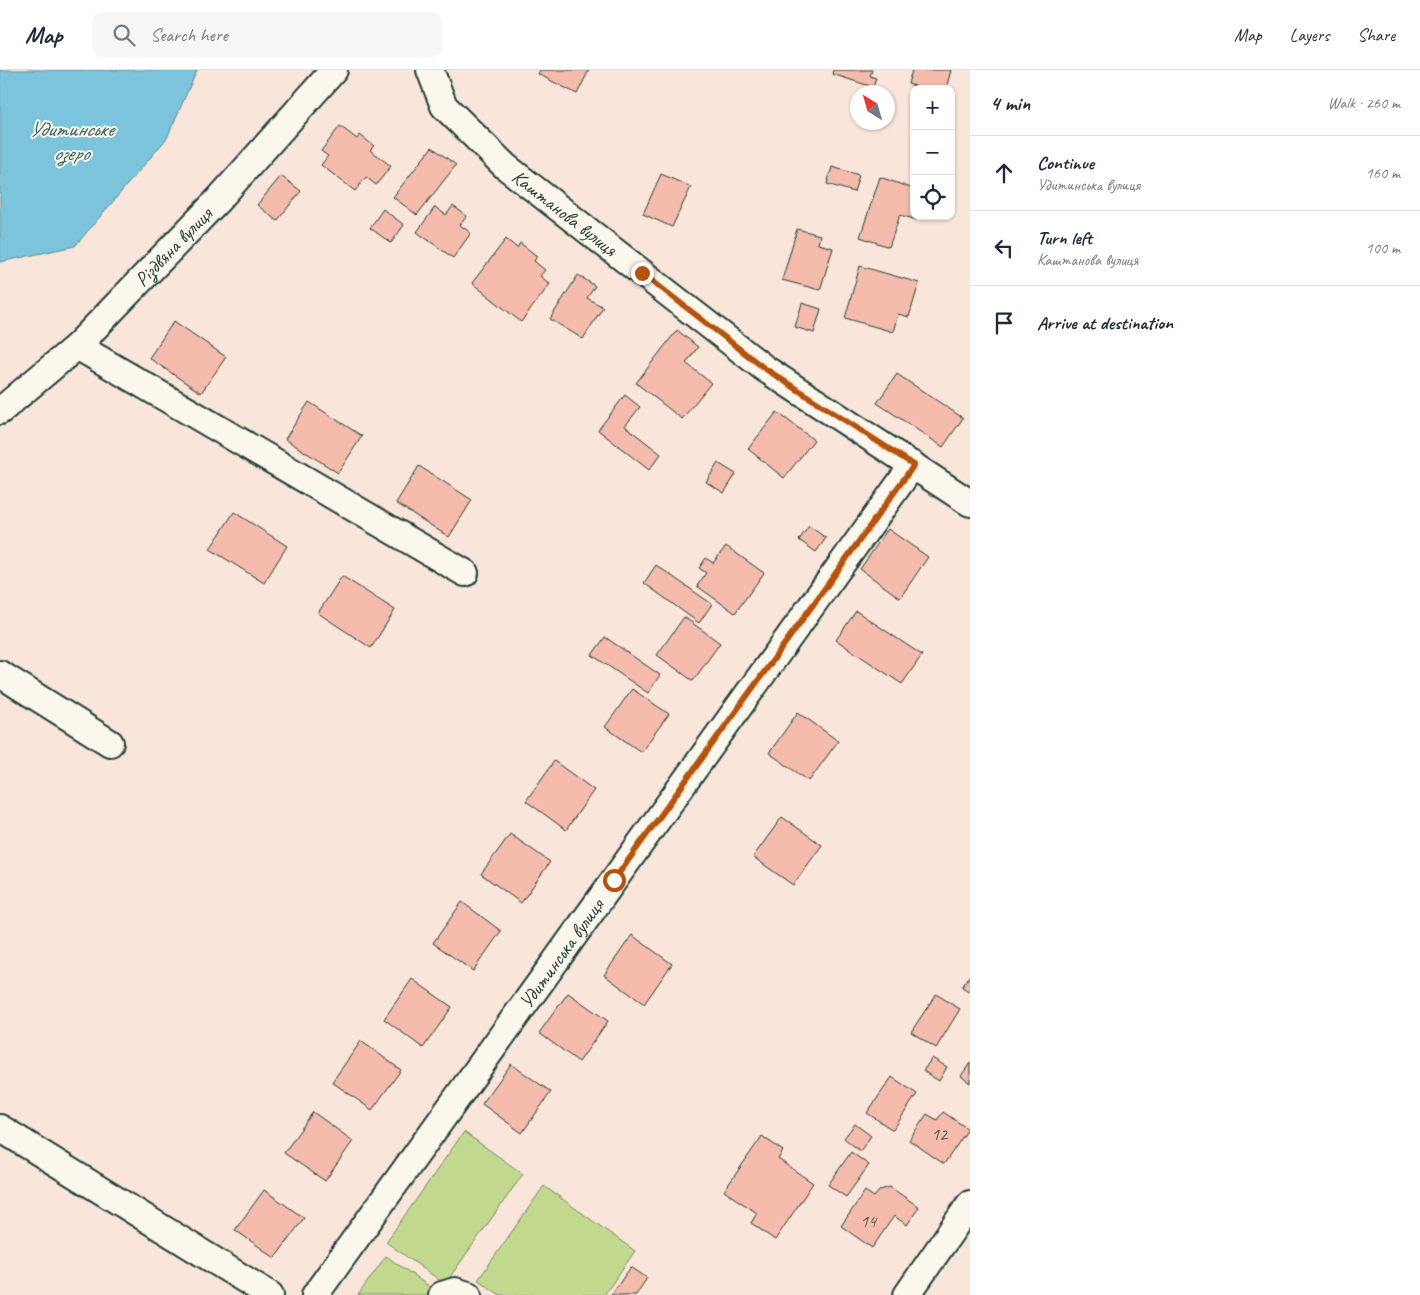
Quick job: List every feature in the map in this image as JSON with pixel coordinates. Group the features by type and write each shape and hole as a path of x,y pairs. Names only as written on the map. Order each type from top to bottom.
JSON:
{"street":[{"name":"Різдвяна вулиця","path":"0,411 76,346 218,200 334,70"},
{"name":"Каштанова вулиця","path":"430,70 444,106 505,166 764,368 970,503"},
{"path":"76,346 465,573"},
{"name":"Удитинська вулиця","path":"315,1295 914,465"},
{"path":"0,674 110,743"},
{"path":"0,1128 270,1295"},
{"path":"907,1295 970,1204"},
{"path":"442,1295 455,1291 468,1295"}],"green space":[{"path":"464,1132 523,1174 445,1284 386,1242"},
{"path":"544,1186 635,1251 604,1295 500,1295 478,1280"},
{"path":"386,1256 437,1292 435,1295 358,1295"}],"water":[{"name":"Удитинське озеро","path":"0,70 197,70 167,138 75,246 0,262"}],"building":[{"path":"540,70 589,70 577,94 538,74"},
{"path":"833,70 872,70 870,76 876,78 874,85 867,85 832,74"},
{"path":"912,70 951,70 947,85 908,84"},
{"path":"340,126 357,139 360,135 374,146 370,150 391,166 376,185 366,177 355,191 321,165 328,156 321,151"},
{"path":"432,147 456,165 417,215 393,197"},
{"path":"832,167 859,175 854,192 827,184"},
{"path":"661,174 691,187 672,227 643,214"},
{"path":"281,176 301,191 277,221 257,205"},
{"path":"880,177 910,188 910,218 900,215 889,247 860,237"},
{"path":"453,206 467,216 460,225 471,233 453,258 417,232 435,207 446,215"},
{"path":"383,209 404,225 391,243 370,228"},
{"path":"797,229 820,235 818,244 833,248 820,290 782,280"},
{"path":"506,239 517,248 520,243 537,256 534,261 545,270 540,276 550,284 521,322 472,283"},
{"path":"860,266 919,283 909,317 898,314 893,332 845,318"},
{"path":"578,275 595,286 587,298 603,307 583,339 550,319"},
{"path":"802,303 821,309 814,333 795,327"},
{"path":"174,321 226,357 201,393 149,358"},
{"path":"677,330 698,347 686,363 711,383 682,419 636,383"},
{"path":"897,374 963,418 943,447 877,403"},
{"path":"625,395 640,407 625,426 661,454 649,470 598,430"},
{"path":"309,402 362,436 338,473 285,439"},
{"path":"777,412 814,440 784,478 748,449"},
{"path":"718,463 736,474 724,493 706,482"},
{"path":"419,466 472,500 449,537 396,503"},
{"path":"234,512 287,546 264,583 210,549"},
{"path":"809,526 826,538 816,552 799,540"},
{"path":"888,529 928,557 900,598 860,569"},
{"path":"726,546 764,573 735,613 697,586 706,573 699,568 706,558 713,563"},
{"path":"656,565 712,604 699,623 644,583"},
{"path":"342,576 395,610 371,648 318,613"},
{"path":"856,611 922,655 902,684 836,640"},
{"path":"684,617 720,643 693,681 657,655"},
{"path":"605,637 660,675 648,693 592,655"},
{"path":"632,689 669,714 641,752 605,727"},
{"path":"798,712 838,741 809,781 769,753"},
{"path":"554,761 594,790 566,830 526,801"},
{"path":"782,817 822,845 793,885 753,857"},
{"path":"510,834 550,862 521,903 481,874"},
{"path":"462,902 501,931 473,971 433,943"},
{"path":"632,935 672,964 644,1004 604,975"},
{"path":"970,975 970,992 962,987"},
{"path":"412,979 452,1007 423,1048 384,1019"},
{"path":"568,993 608,1021 579,1062 539,1033"},
{"path":"936,994 960,1009 936,1048 911,1032"},
{"path":"361,1041 401,1070 372,1110 332,1082"},
{"path":"932,1058 947,1067 939,1081 923,1071"},
{"path":"970,1063 970,1083 961,1076"},
{"path":"511,1064 551,1092 522,1133 482,1104"},
{"path":"892,1077 917,1094 893,1130 867,1113"},
{"path":"313,1112 353,1141 325,1181 284,1153"},
{"path":"943,1112 968,1129 944,1164 909,1140 927,1114 937,1120"},
{"path":"855,1124 871,1136 860,1151 844,1138"},
{"path":"762,1136 783,1151 778,1159 813,1183 775,1240 751,1223 757,1213 724,1191"},
{"path":"851,1152 869,1165 846,1197 828,1185"},
{"path":"890,1187 919,1207 907,1225 894,1216 872,1248 841,1226 865,1191 874,1197 880,1190"},
{"path":"264,1190 304,1218 275,1258 235,1230"},
{"path":"631,1267 647,1278 636,1295 611,1295"}],"route":[{"path":"614,880 914,465 764,368 642,273"}]}
